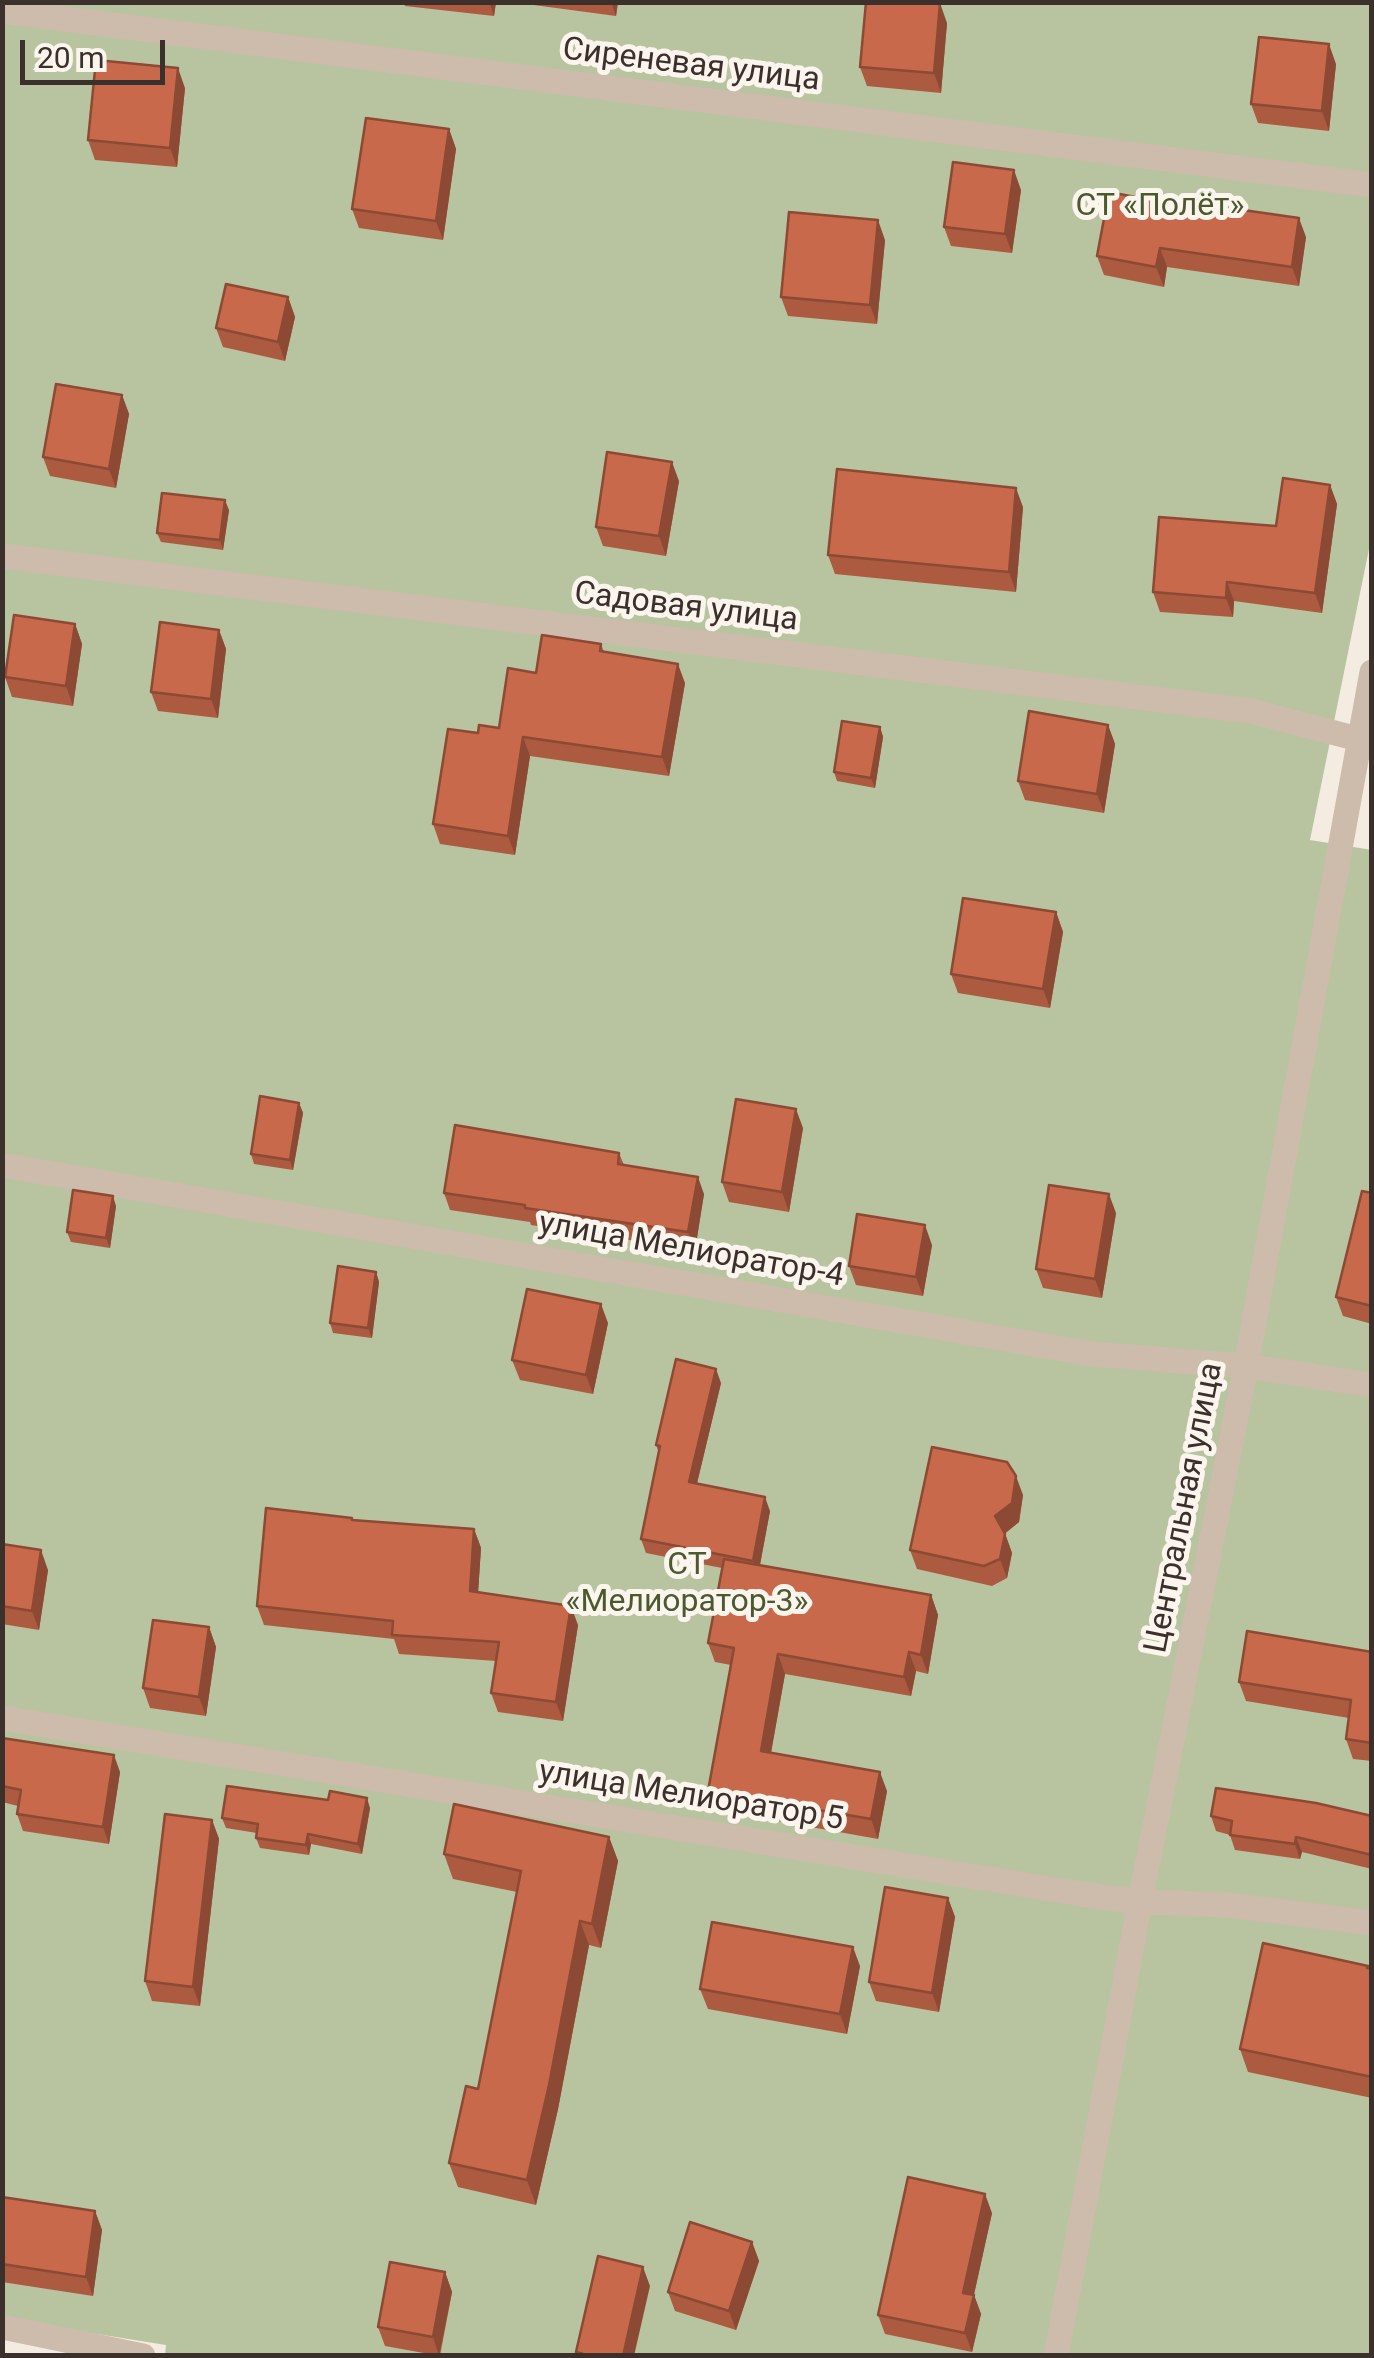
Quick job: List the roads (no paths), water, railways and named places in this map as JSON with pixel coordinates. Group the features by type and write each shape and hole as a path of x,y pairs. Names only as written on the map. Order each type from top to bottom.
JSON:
{"street":[{"name":"Сиреневая улица","path":"2,11 1372,185"},
{"name":"Садовая улица","path":"2,556 1251,711 1358,739"},
{"name":"Центральная улица","path":"1056,2356 1140,1902 1360,812 1358,739 1372,672"},
{"name":"улица Мелиоратор-4","path":"2,1165 1092,1354 1246,1366 1372,1385"},
{"name":"улица Мелиоратор 5","path":"2,1718 1140,1902 1228,1905 1372,1923"},
{"path":"2,2328 143,2356"}],"park label":[{"name":"СТ «Полёт»","path":"1160,207"},
{"name":"СТ «Мелиоратор-3»","path":"687,1584"}]}
